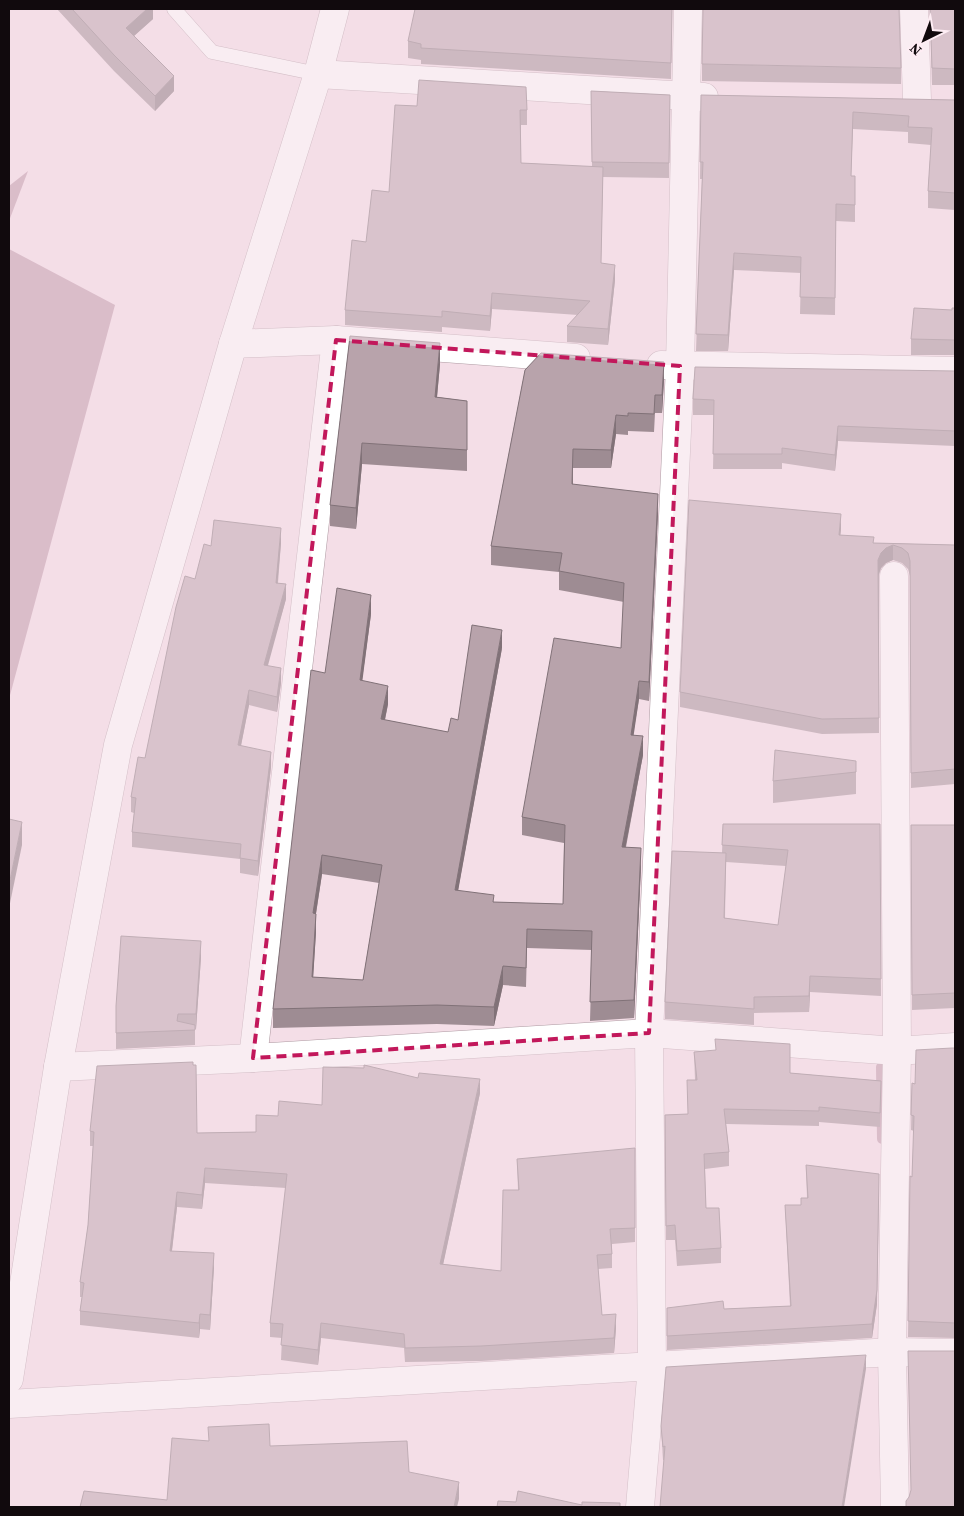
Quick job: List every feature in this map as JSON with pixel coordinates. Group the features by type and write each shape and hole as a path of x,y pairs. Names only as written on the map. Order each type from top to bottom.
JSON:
{"street":[{"path":"9,1379 58,1067 118,745 233,344 318,74 335,9"},
{"path":"640,1507 652,1366 649,1033 680,366 688,9"},
{"path":"914,9 907,100 946,101"},
{"path":"318,74 727,97"},
{"path":"233,344 336,340 601,360"},
{"path":"253,1058 336,340"},
{"path":"640,363 680,366 955,371"},
{"path":"894,576 897,1051 892,1352 895,1507"},
{"path":"58,1067 253,1058 649,1033 897,1051 955,1047"},
{"path":"9,1404 892,1352 955,1353"}],"lane":[{"path":"174,9 212,52 318,74"}],"highlighted area":[{"path":"336,340 680,366 649,1033 253,1058"}],"shaded area":[{"path":"28,171 9,221 9,186"},
{"path":"9,249 115,305 9,699"}],"building":[{"path":"72,9 147,9 126,28 174,76 155,96"},
{"path":"415,9 672,9 671,63 421,48 421,44 408,41"},
{"path":"703,9 899,9 901,68 702,64"},
{"path":"930,9 955,9 955,69 932,68"},
{"path":"419,80 526,87 527,110 520,110 521,163 603,167 601,263 615,265 608,329 567,326 590,301 492,293 490,316 442,311 442,317 345,310 352,240 366,242 372,190 389,192 395,105 417,106"},
{"path":"591,91 670,95 669,163 592,162"},
{"path":"701,95 955,100 955,193 928,191 932,128 908,127 909,116 853,112 851,176 855,176 855,205 836,204 835,298 800,297 801,257 734,253 728,335 696,334 703,162 700,162"},
{"path":"914,308 952,310 952,308 955,308 955,340 911,339"},
{"path":"350,336 440,343 435,397 467,401 467,450 362,443 356,508 330,505"},
{"path":"541,353 664,362 662,395 655,395 654,414 628,413 628,416 616,415 611,450 573,449 572,484 658,494 649,682 639,681 631,735 643,736 622,847 641,848 634,1000 590,1002 592,931 527,929 526,968 503,966 494,1007 437,1005 273,1009 311,670 325,673 337,588 371,595 360,680 388,686 381,719 448,732 451,718 458,720 472,625 502,630 455,890 494,895 493,902 563,904 565,825 522,817 554,638 621,648 624,583 559,571 562,553 491,546 525,370","holes":["322,855 382,865 363,980 312,977 316,914 313,913"]},
{"path":"695,367 955,371 955,431 838,426 835,455 782,448 782,454 713,454 714,400 693,399"},
{"path":"689,500 841,514 839,535 874,537 873,543 955,545 955,769 911,773 910,561 908,553 902,548 893,545 881,553 878,560 879,718 822,719 680,692"},
{"path":"214,520 281,528 276,583 286,584 264,665 281,668 277,697 249,690 238,745 271,752 258,861 240,858 241,844 132,832 136,798 131,797 138,757 145,758 176,607 185,576 195,579 204,544 211,546"},
{"path":"775,750 856,761 856,772 773,781"},
{"path":"9,819 22,822 9,885"},
{"path":"723,824 880,824 881,979 810,976 809,996 754,997 754,1009 665,1002 672,851 726,853 724,918 778,925 788,850 722,845"},
{"path":"911,825 955,825 955,993 912,995"},
{"path":"121,936 201,941 196,1014 178,1014 177,1021 195,1025 195,1030 116,1033"},
{"path":"715,1039 790,1044 790,1073 881,1081 880,1113 819,1107 819,1111 724,1109 729,1152 704,1154 706,1208 719,1208 721,1248 677,1251 675,1225 666,1226 665,1115 688,1114 687,1080 697,1080 694,1052 716,1050"},
{"path":"955,1048 955,1323 908,1321 910,1176 912,1177 914,1116 911,1115 912,1083 915,1084 916,1050"},
{"path":"193,1062 193,1065 196,1065 197,1133 256,1132 256,1115 278,1116 279,1101 322,1105 323,1067 364,1068 364,1065 418,1078 419,1073 480,1079 440,1264 501,1271 503,1190 519,1190 517,1159 635,1148 635,1228 610,1229 612,1254 597,1255 602,1315 616,1314 614,1338 481,1346 405,1348 404,1334 321,1323 318,1350 281,1345 283,1324 270,1323 287,1174 205,1168 202,1195 177,1192 170,1251 214,1253 210,1315 200,1314 199,1323 80,1311 84,1283 80,1282 88,1225 94,1132 90,1131 97,1066"},
{"path":"806,1165 879,1174 877,1290 872,1324 667,1336 667,1308 723,1301 724,1309 791,1306 785,1205 801,1205 801,1198 808,1198"},
{"path":"908,1351 955,1351 955,1507 906,1507 906,1501 911,1490"},
{"path":"866,1355 842,1507 660,1507 665,1446 663,1447 661,1426 666,1367"},
{"path":"269,1424 270,1446 407,1441 409,1472 459,1482 454,1507 80,1507 84,1491 167,1500 172,1438 209,1441 208,1427"},
{"path":"518,1491 582,1505 582,1502 620,1503 620,1507 497,1507 498,1501 516,1502"}],"waterway":[{"path":"881,1067 882,1139"}]}
